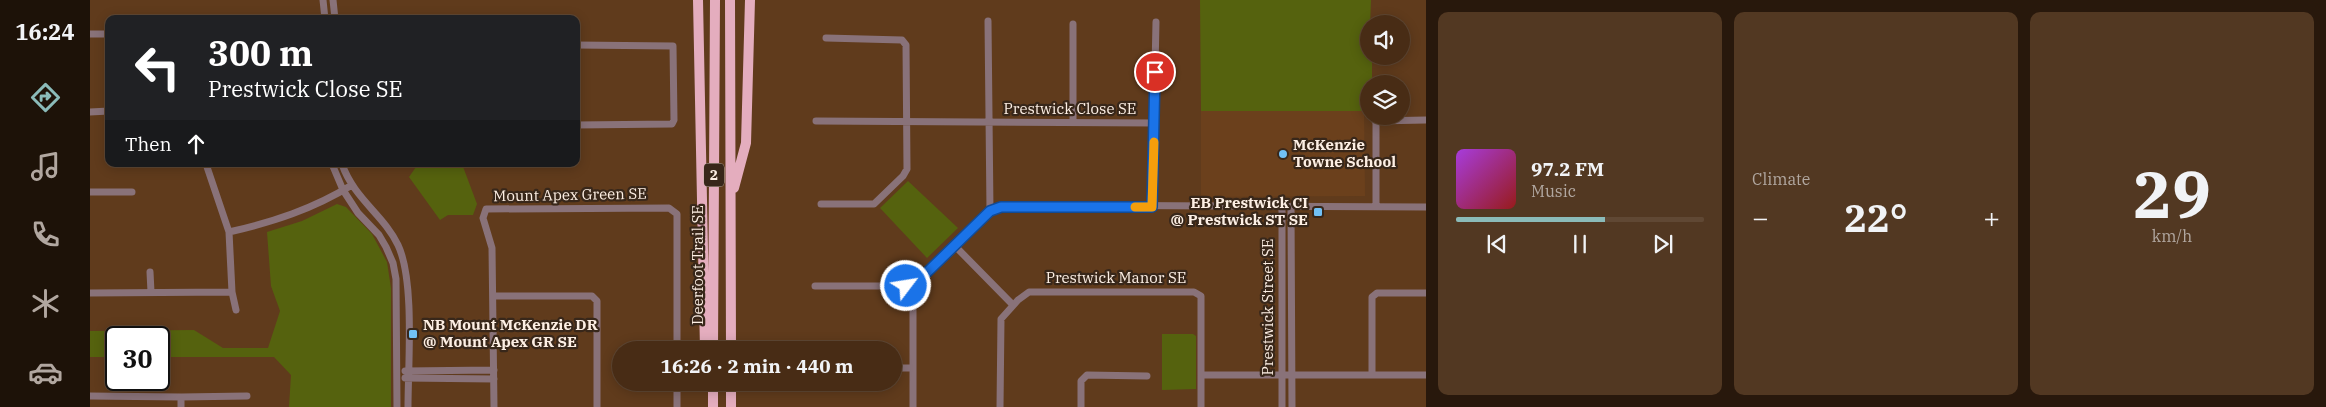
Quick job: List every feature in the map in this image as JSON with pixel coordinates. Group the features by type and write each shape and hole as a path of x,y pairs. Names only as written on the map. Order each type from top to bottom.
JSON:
{"highway":[{"path":"698,0 705,341"},
{"name":"Deerfoot Trail SE","path":"713,341 715,0"},
{"name":"2","path":"730,0 731,341"},
{"path":"731,204 746,143 750,0"},
{"path":"713,391 713,407"},
{"path":"731,391 731,407"}],"street":[{"path":"323,0 325,15"},
{"path":"333,0 335,15"},
{"path":"816,121 990,122 988,22"},
{"path":"1154,123 1156,22"},
{"path":"1073,24 1073,122"},
{"path":"90,34 105,34"},
{"path":"821,204 874,204 903,176 907,169 906,45 902,40 826,38"},
{"path":"580,45 673,46 674,120 672,124 580,125"},
{"path":"90,112 105,111"},
{"path":"1410,119 1426,120"},
{"name":"Prestwick Close SE","path":"990,211 990,122 1154,123 1152,207"},
{"path":"1375,125 1376,207"},
{"path":"207,167 229,232 232,292 236,310"},
{"path":"333,167 343,190 358,213 379,235 393,263 396,279 397,407"},
{"path":"343,167 352,185 368,208 387,227 398,244 404,260 408,297 408,407"},
{"path":"229,232 267,224 303,211 352,185"},
{"path":"90,192 132,192"},
{"path":"815,286 913,286 990,211 1001,207 1031,205 1426,207"},
{"name":"Prestwick Street SE","path":"1282,207 1282,407"},
{"name":"Prestwick Street SE","path":"1291,207 1292,407"},
{"name":"Mount Apex Green SE","path":"494,407 492,248 483,218 486,209 669,208 677,214 677,341"},
{"path":"955,246 1013,305"},
{"path":"150,272 151,292"},
{"path":"913,286 913,407"},
{"path":"90,293 232,292"},
{"name":"Prestwick Manor SE","path":"1000,407 1001,319 1013,305 1029,292 1195,292 1201,296 1201,407"},
{"path":"1372,375 1372,297 1377,293 1426,293"},
{"path":"493,296 592,296 597,301 597,407"},
{"path":"902,368 913,368"},
{"path":"398,375 408,370 494,370"},
{"path":"398,375 408,380 494,379"},
{"path":"1081,407 1080,381 1087,375 1147,376"},
{"path":"1201,375 1426,375"},
{"path":"677,391 677,407"},
{"path":"90,396 247,396"},
{"path":"181,397 181,407"}],"shaded area":[{"name":"McKenzie Towne School","path":"1201,111 1360,111 1360,125 1364,125 1365,196 1201,197"}],"green space":[{"path":"1200,0 1371,0 1370,15 1360,15 1360,65 1372,65 1372,75 1360,75 1360,111 1201,111"},
{"path":"416,167 463,167 477,204 473,215 448,215 440,220 409,177"},
{"path":"908,181 958,228 927,258 880,208"},
{"path":"337,204 346,207 372,234 387,262 391,288 391,407 289,407 291,375 274,357 170,357 170,330 194,330 223,348 268,348 280,311 271,286 267,232 302,221"},
{"path":"90,331 105,331 105,357 90,357"},
{"path":"1162,334 1193,334 1196,336 1196,389 1162,390"}],"slow traffic":[{"path":"1135,207 1152,207 1154,142"}],"place":[{"name":"McKenzie Towne School","path":"1283,154"},
{"name":"EB Prestwick CI @ Prestwick ST SE","path":"1318,212"},
{"name":"NB Mount McKenzie DR @ Mount Apex GR SE","path":"413,334"}],"route":[{"path":"906,286 913,286 990,211 1001,207 1031,205 1152,207 1155,72"}]}
